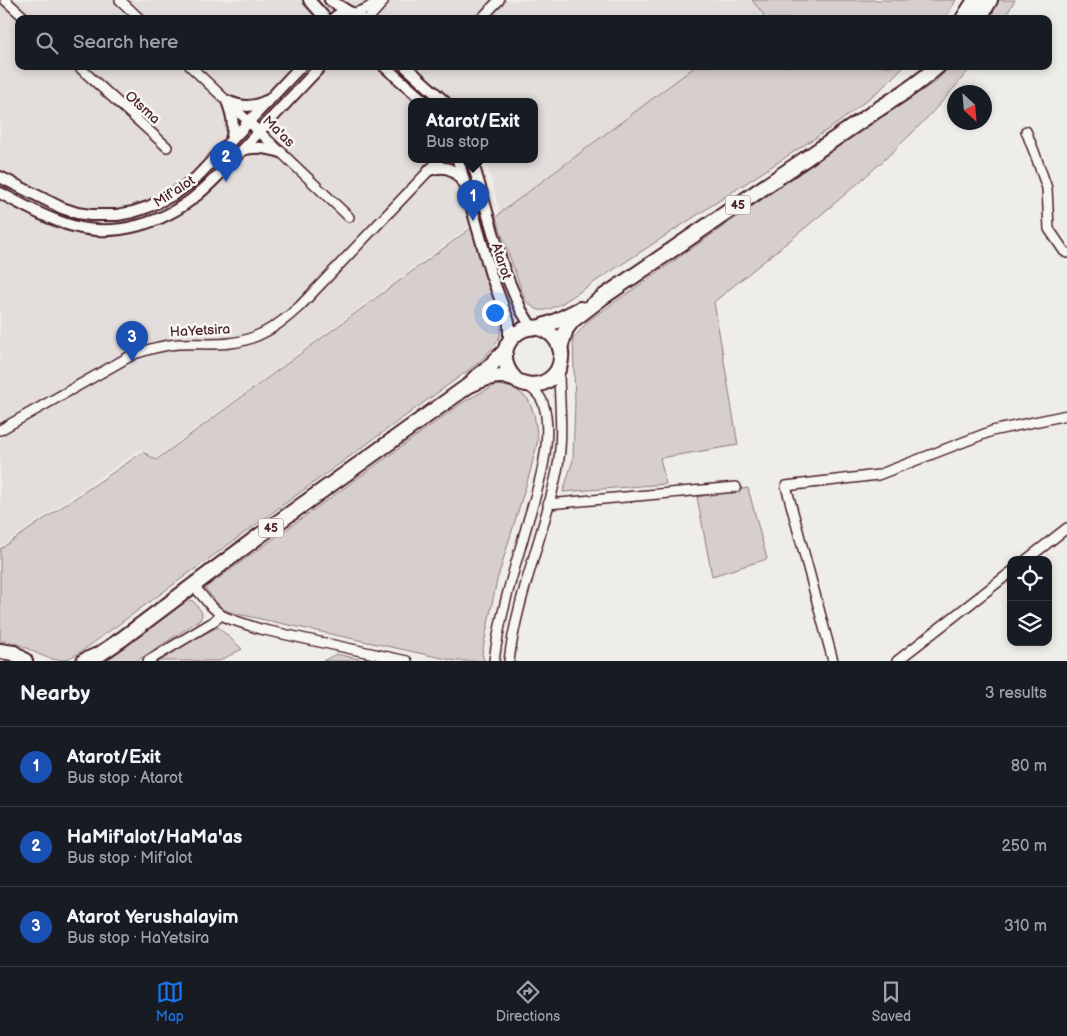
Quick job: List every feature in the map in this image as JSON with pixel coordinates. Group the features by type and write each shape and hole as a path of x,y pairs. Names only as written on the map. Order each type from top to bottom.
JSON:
{"highway":[{"path":"966,15 975,0"},
{"path":"981,15 990,0"},
{"name":"45","path":"874,112 906,86 920,70"},
{"name":"45","path":"84,661 100,654 122,639 193,585 468,386 491,377 506,377 533,385 542,384 549,380 560,367 562,358 560,348 566,329 572,321 602,297 912,87 933,70"},
{"name":"45","path":"456,394 486,370 507,346 513,336 519,332 554,322 602,297"},
{"path":"535,328 545,330 552,335 560,348"},
{"path":"507,346 504,359 506,367 510,374 521,382"},
{"path":"0,651 14,653 25,661"}],"street":[{"path":"6,0 22,15"},
{"path":"120,0 136,15"},
{"path":"309,0 322,15"},
{"path":"330,0 355,15"},
{"path":"338,15 355,15 380,0"},
{"path":"371,15 384,0"},
{"path":"485,15 498,0"},
{"name":"Otsma","path":"82,70 167,147"},
{"name":"Ma'as","path":"194,70 349,217"},
{"name":"Mif'alot","path":"0,177 76,213 117,215 148,207 173,195 196,178 297,70"},
{"name":"Mif'alot","path":"0,193 57,221 89,229 118,229 153,221 181,207 205,188 317,70"},
{"path":"388,70 420,98"},
{"path":"409,70 440,98"},
{"path":"227,100 240,106 248,106 258,105 271,99"},
{"path":"227,100 234,131 231,141"},
{"path":"1026,131 1047,188 1049,229 1067,253"},
{"path":"242,150 260,147 281,152"},
{"name":"HaYetsira","path":"0,430 134,354 164,345 243,341 267,332 279,325 300,306 436,163"},
{"name":"Atarot","path":"459,163 491,275 509,322 507,346"},
{"name":"Atarot","path":"473,163 504,270 521,310 535,328"},
{"path":"429,170 438,167 453,170 466,186"},
{"path":"509,661 519,605 557,470 561,431 560,367"},
{"path":"494,661 505,602 539,483 545,450 546,416 544,405 541,397 536,392 521,382"},
{"path":"833,661 786,486 878,475 992,431 1067,415"},
{"path":"548,504 736,488"},
{"path":"1031,556 1067,528"},
{"path":"897,661 1007,575"},
{"path":"193,585 210,605 230,619 260,629 407,661"},
{"path":"148,661 213,622 221,614"}],"shaded area":[{"path":"0,0 752,0 764,15 15,15 15,70 691,70 500,213 487,163 538,163 538,98 408,98 408,163 480,163 496,207 154,460 141,449 0,547"},
{"path":"752,0 956,0 947,15 764,15"},
{"path":"999,0 1015,0 1006,15 991,15"},
{"path":"691,70 900,70 882,88 838,123 561,304 550,309 538,310 525,300 496,218 500,213"},
{"path":"947,70 969,70 956,85 947,85 947,95 883,161 816,219 714,302 738,445 660,458 666,484 563,492 573,460 575,401 573,339 588,321 860,131 935,82"},
{"path":"471,228 501,323 500,336 481,361 71,658 63,660 54,659 17,644 0,641 0,549 143,452 156,460"},
{"path":"497,385 514,388 528,399 534,414 538,440 497,580 482,653 484,661 456,661 233,613 222,609 205,588 465,401"},
{"path":"748,488 767,559 712,576 697,497"},
{"path":"187,600 193,601 201,611 200,620 137,661 106,661"},
{"path":"218,627 242,649 219,661 160,661 184,644"},
{"path":"336,654 368,661 323,661"}],"place":[{"name":"HaMif'alot/HaMa'as","path":"226,182"},
{"name":"Atarot/Exit","path":"473,221"},
{"name":"Atarot Yerushalayim","path":"132,362"}]}
